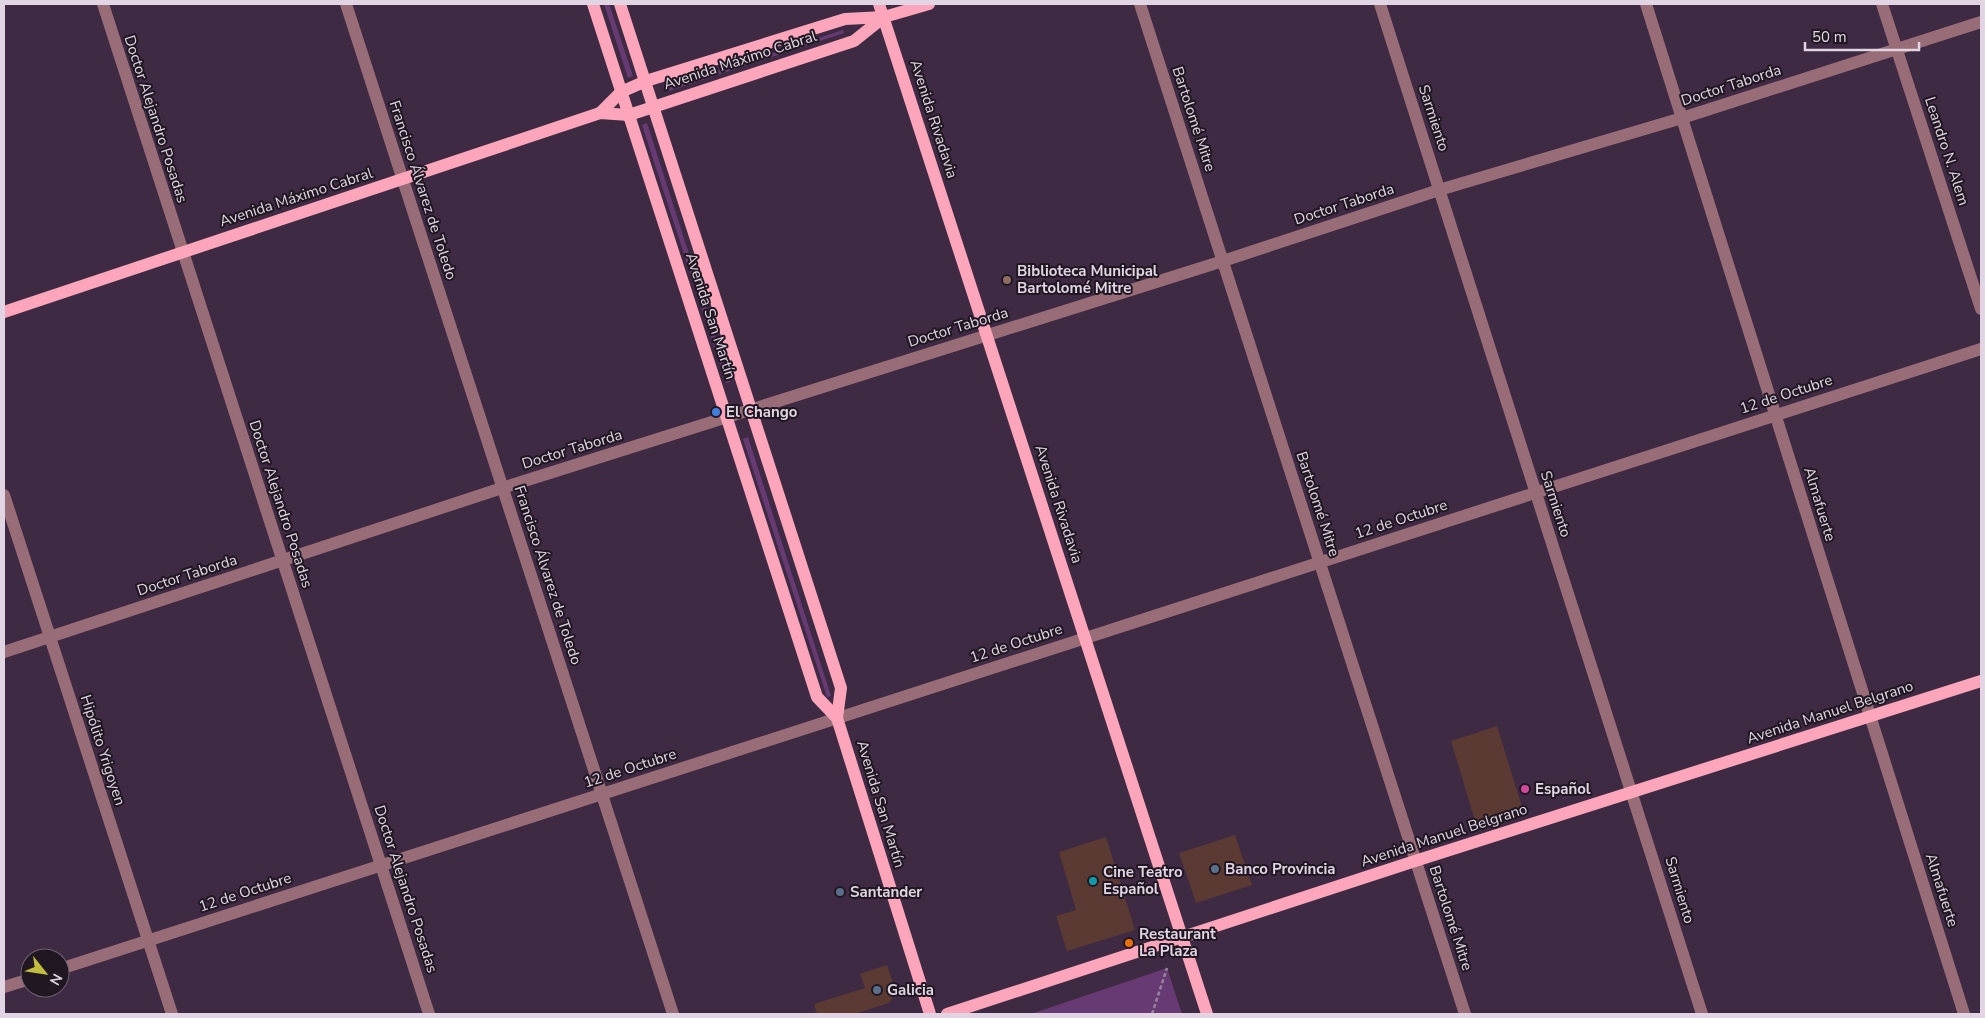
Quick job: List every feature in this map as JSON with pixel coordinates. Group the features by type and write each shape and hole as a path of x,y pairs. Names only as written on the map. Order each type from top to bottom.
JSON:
{"main road":[{"name":"Avenida San Martín","path":"593,4 817,697 837,718"},
{"name":"Avenida San Martín","path":"620,4 841,688 837,718 930,1014"},
{"name":"Avenida Rivadavia","path":"879,4 1207,1014"},
{"name":"Avenida Máximo Cabral","path":"600,112 621,92 646,81 845,19 884,17 929,4"},
{"name":"Avenida Máximo Cabral","path":"4,312 600,112 629,115 854,41 884,17"},
{"name":"Avenida Manuel Belgrano","path":"947,1014 1416,861 1981,681"}],"street":[{"name":"Doctor Alejandro Posadas","path":"103,4 429,1014"},
{"name":"Francisco Álvarez de Toledo","path":"346,4 673,1014"},
{"name":"Bartolomé Mitre","path":"1140,4 1466,1014"},
{"name":"Sarmiento","path":"1380,4 1702,1014"},
{"name":"Almafuerte","path":"1646,4 1964,1014"},
{"name":"Leandro N. Alem","path":"1882,4 1981,309"},
{"name":"Doctor Taborda","path":"4,652 502,488 1223,261 1439,190 1682,118 1981,22"},
{"name":"12 de Octubre","path":"70,966 1981,349"},
{"name":"Hipólito Yrigoyen","path":"4,495 172,1014"},
{"path":"4,987 20,982"}],"path":[{"path":"1152,1014 1167,968"}],"shaded area":[{"path":"604,4 609,4 633,76 628,78"},
{"path":"843,30 844,33 669,91 667,87"},
{"path":"647,123 730,382 726,383 642,125"},
{"path":"748,437 831,696 827,697 743,439"},
{"path":"1167,968 1182,1014 1031,1014"}],"building":[{"path":"1497,726 1523,810 1476,824 1451,741"},
{"name":"Banco Provincia","path":"1235,835 1252,885 1196,903 1179,853"},
{"name":"Cine Teatro Español","path":"1106,837 1135,930 1067,951 1056,916 1076,910 1059,852"},
{"name":"Galicia","path":"887,965 896,992 889,1003 855,1014 817,1014 814,1004 865,988 860,974"}],"place":[{"name":"Biblioteca Municipal Bartolomé Mitre","path":"1007,280"},
{"name":"El Chango","path":"716,412"},
{"name":"Español","path":"1525,789"},
{"name":"Banco Provincia","path":"1215,869"},
{"name":"Cine Teatro Español","path":"1093,881"},
{"name":"Santander","path":"840,892"},
{"name":"Restaurant La Plaza","path":"1129,943"},
{"name":"Galicia","path":"877,990"}]}
